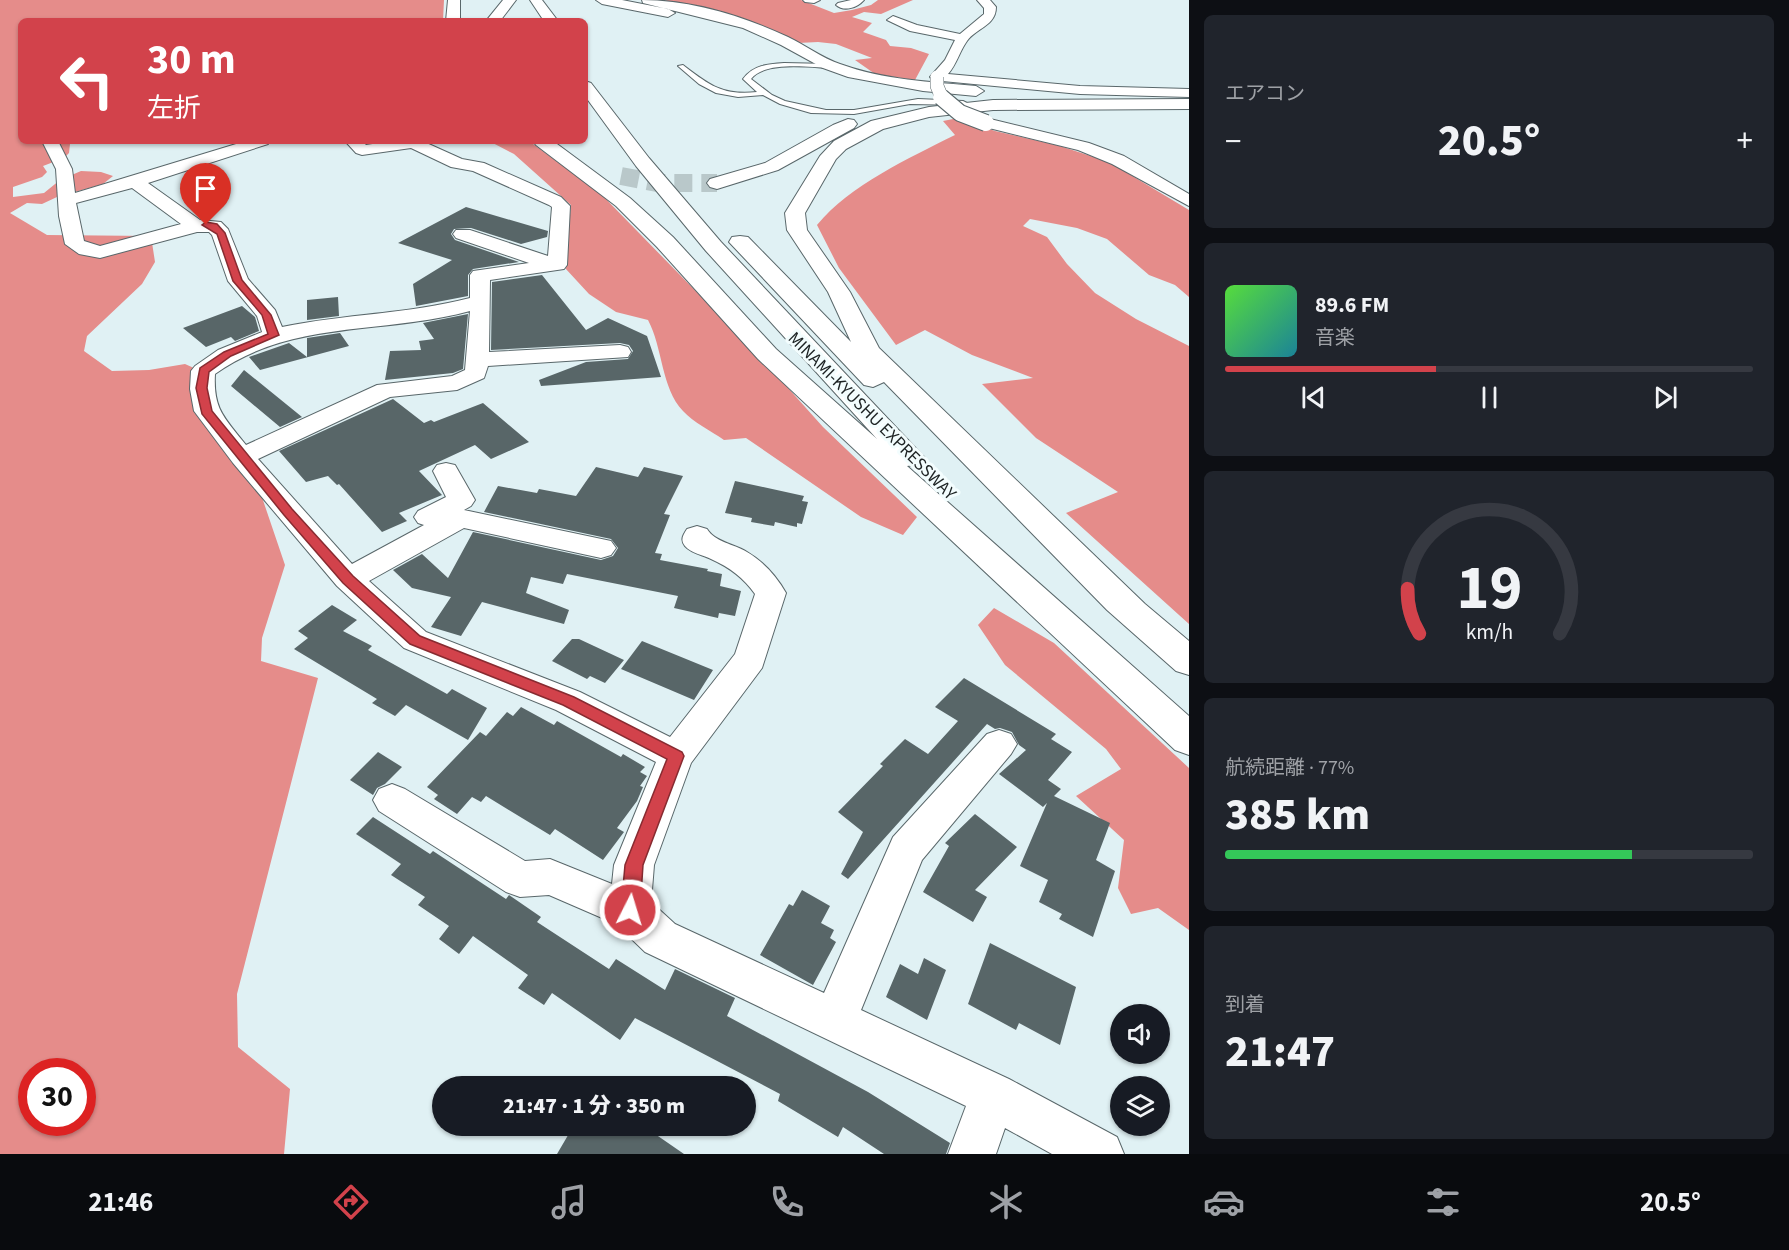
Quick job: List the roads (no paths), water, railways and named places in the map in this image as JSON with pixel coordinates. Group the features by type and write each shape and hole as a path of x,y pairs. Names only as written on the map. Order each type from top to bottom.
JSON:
{"highway":[{"path":"453,18 454,0"},
{"path":"495,18 510,0"},
{"path":"523,0 532,18"},
{"path":"536,0 549,18"},
{"path":"602,0 665,12 757,35 786,44 824,62 879,80 948,89 1093,99 1189,102"},
{"path":"648,0 756,28 824,62"},
{"name":"MINAMI-KYUSHU EXPRESSWAY","path":"588,68 672,168 747,251 844,351 951,453 1189,662"},
{"name":"MINAMI-KYUSHU EXPRESSWAY","path":"588,90 650,172 809,354 915,462 1189,717"},
{"path":"717,183 765,170 828,133 849,124 891,112 963,103 1023,101 1106,104"},
{"path":"1136,616 868,351 839,292 797,230 795,213 829,156 840,145 877,125 929,112 993,105 1189,102"},
{"path":"546,144 623,202 665,242 766,354 1189,739"},
{"path":"571,144 586,158 612,172"}],"street":[{"path":"809,0 814,0"},
{"path":"842,5 853,4 858,0"},
{"path":"983,0 990,7 990,14 983,23 962,38 949,52 951,62 937,76 935,84 946,103 969,118 1083,146 1118,160 1189,201"},
{"path":"893,20 914,28 962,38"},
{"path":"937,76 1080,90 1189,93"},
{"path":"52,144 64,169 68,216 75,244 86,250 100,252 196,226 214,226 221,233 238,281 267,315 274,335"},
{"path":"67,200 134,182 253,144"},
{"path":"356,144 362,150 401,144"},
{"path":"417,144 457,163 478,167 555,201 561,206 557,265"},
{"path":"134,182 196,226"},
{"path":"464,234 557,265"},
{"path":"242,458 385,390 457,383 476,373 481,302 480,275 557,265"},
{"path":"481,302 420,316 335,324 274,335 228,354 203,370 202,388 206,411 242,458 342,573 415,640 568,701 676,756"},
{"path":"477,360 620,352"},
{"path":"342,573 461,500 446,471"},
{"path":"342,573 460,518 601,548"},
{"path":"630,910 634,865 676,756 750,659 771,593 762,580 739,558 697,542 697,536"},
{"path":"834,1021 907,849 999,744"},
{"path":"392,800 520,879 550,877 630,910 660,938 993,1095 1100,1154"},
{"path":"972,1154 993,1095"}],"lane":[{"path":"824,62 789,64 756,70 748,75 747,79 765,93 806,109 838,112 924,101 963,103"},
{"path":"681,66 708,89 721,94 745,96 765,93"}],"tunnel":[{"path":"621,176 657,183 717,183"}]}
